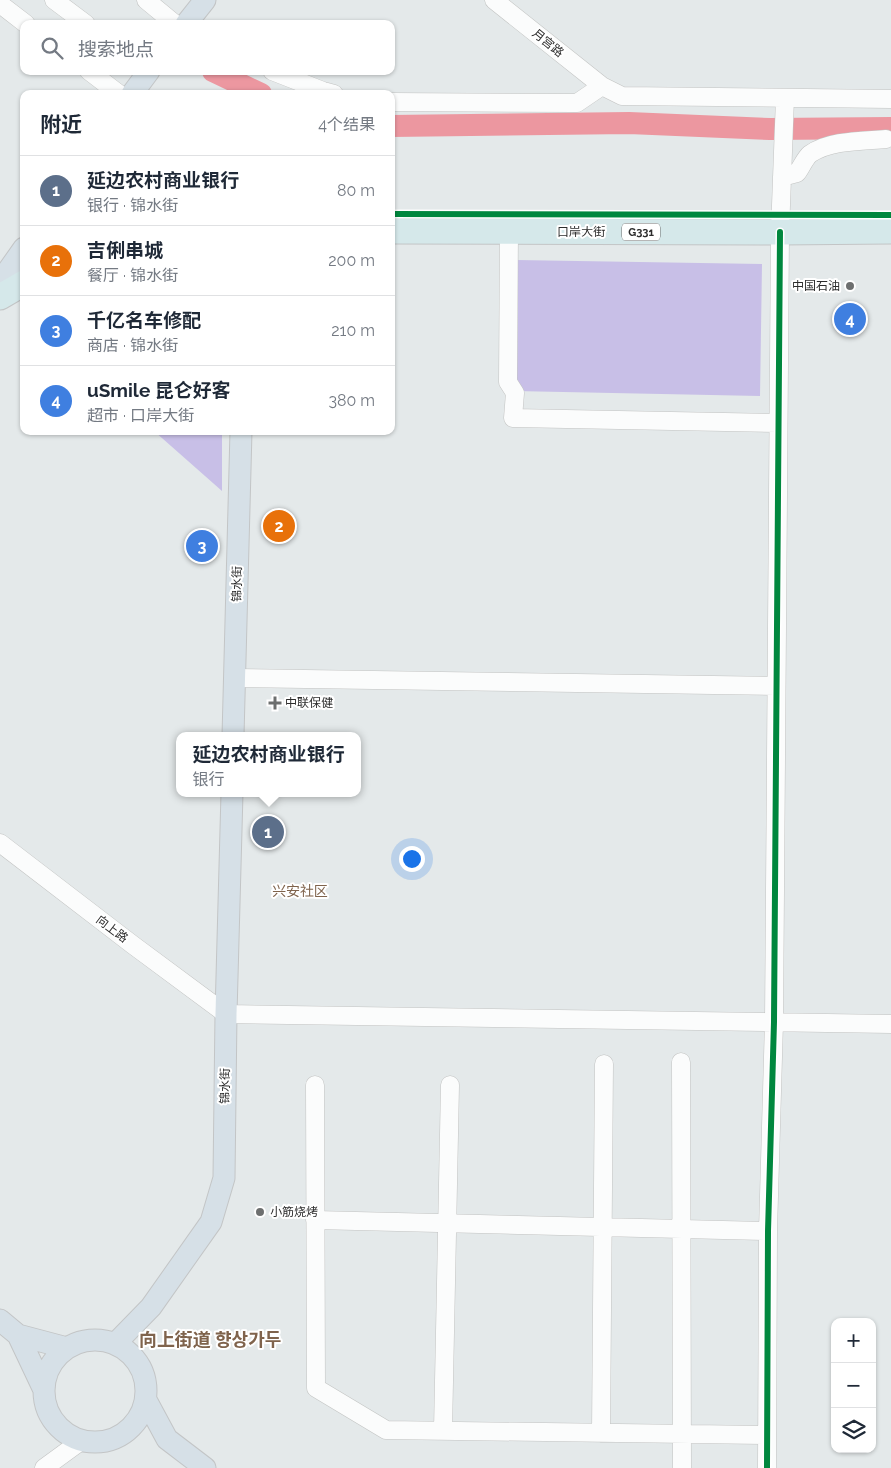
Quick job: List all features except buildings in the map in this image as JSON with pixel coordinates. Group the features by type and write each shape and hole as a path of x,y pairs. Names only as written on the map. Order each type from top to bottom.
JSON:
{"highway":[{"name":"口岸大街","path":"395,231 780,232 891,230"},
{"path":"0,297 20,285"}],"main road":[{"path":"189,20 205,0"},
{"path":"135,90 146,75"},
{"path":"0,282 20,254"},
{"name":"锦水街","path":"233,732 241,435"},
{"name":"锦水街","path":"115,1344 151,1307 211,1222 224,1178 232,797"},
{"path":"0,1320 18,1335 44,1390"},
{"path":"18,1335 67,1348"},
{"path":"99,1340 115,1344 130,1353 140,1366 146,1383 146,1400 140,1416 130,1430 115,1439 98,1443 81,1441 66,1434 54,1422 46,1407 44,1390 47,1374 55,1359 67,1348 83,1341 99,1340"},
{"path":"146,1400 167,1439 205,1468"}],"street":[{"path":"54,0 81,20"},
{"path":"146,0 170,20"},
{"name":"月宫路","path":"494,0 602,86 622,96 891,99"},
{"path":"0,4 21,20"},
{"path":"94,75 114,90"},
{"path":"282,75 320,90"},
{"path":"395,102 577,102 602,86"},
{"path":"767,1468 768,1231 774,1022 780,232 785,98"},
{"path":"782,177 797,174 809,155 820,150 840,143 886,139"},
{"path":"509,231 508,382 515,393 513,418 778,423"},
{"path":"235,678 776,686"},
{"name":"向上路","path":"0,843 132,945 226,1014"},
{"path":"226,1014 891,1024"},
{"path":"681,1062 682,1468"},
{"path":"601,1433 604,1064"},
{"path":"314,1085 316,1388 386,1430 767,1435"},
{"path":"443,1431 450,1085"},
{"path":"315,1220 768,1231"},
{"path":"44,1468 81,1441"}],"shaded area":[{"path":"516,260 762,264 760,396 514,391"},
{"path":"159,435 222,435 222,491"}],"waterway":[{"path":"221,75 253,90"},
{"path":"395,126 629,123 770,129 891,128"}],"cycle path":[{"path":"395,214 891,215"},
{"path":"767,1468 768,1231 774,1022 780,232"}],"place":[{"name":"中国石油","path":"850,286"},
{"name":"uSmile 昆仑好客","path":"850,319"},
{"name":"吉俐串城","path":"279,526"},
{"name":"千亿名车修配","path":"202,546"},
{"name":"中联保健","path":"275,703"},
{"name":"延边农村商业银行","path":"268,832"},
{"name":"小筋烧烤","path":"260,1212"}],"district":[{"name":"兴安社区","path":"300,891"},
{"name":"向上街道 향상가두","path":"210,1340"}]}
